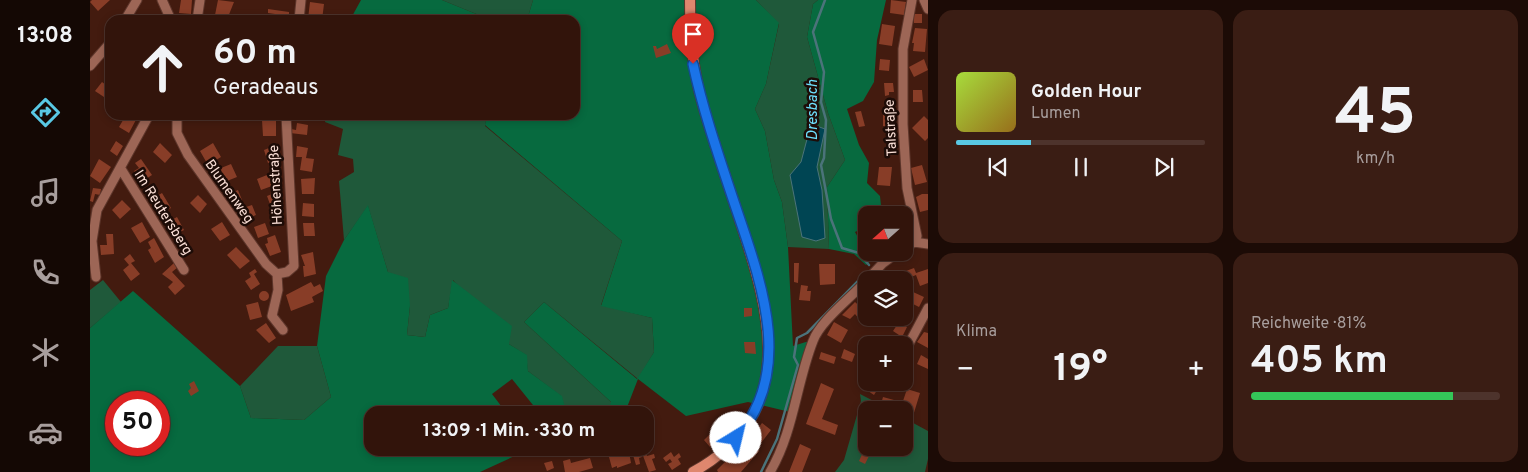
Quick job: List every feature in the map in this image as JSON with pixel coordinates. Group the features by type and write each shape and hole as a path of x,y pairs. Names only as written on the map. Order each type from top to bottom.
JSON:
{"main road":[{"path":"690,0 693,64 701,98 764,296 769,336 768,371 764,390 743,429 729,446 693,472"}],"street":[{"path":"128,15 137,0"},
{"path":"162,0 169,15"},
{"path":"198,15 200,0"},
{"path":"299,15 301,0"},
{"name":"Talstraße","path":"912,0 903,50 902,82 907,188 917,233 914,242"},
{"path":"924,0 928,9"},
{"path":"90,66 105,49"},
{"name":"Im Reutersberg","path":"96,277 92,241 97,210 146,120"},
{"name":"Blumenweg","path":"177,120 177,133 188,155 266,264 277,274"},
{"name":"Höhenstraße","path":"277,274 286,272 294,266 286,120"},
{"name":"Im Reutersberg","path":"120,169 184,270"},
{"path":"914,242 928,244"},
{"path":"875,271 886,261"},
{"path":"277,274 278,290 272,316 283,330"},
{"path":"770,472 788,434 813,339 835,312 858,289"},
{"path":"913,336 928,308"}],"green space":[{"path":"361,0 442,0 479,15 353,15"},
{"path":"442,0 533,0 528,15 479,15"},
{"path":"533,0 756,0 779,23 766,84 755,109 765,131 774,180 782,202 788,247 793,346 809,341 790,412 748,402 686,416 638,379 628,406 610,406 611,402 524,322 544,302 637,379 654,352 652,318 601,306 622,241 485,125 486,120 580,120 580,15 528,15"},
{"path":"756,0 818,0 813,4 807,37 828,113 845,160 827,187 829,249 788,247 782,202 774,180 765,131 755,109 766,84 779,24"},
{"path":"818,0 886,0 877,40 874,82 863,101 847,109 859,145 869,163 867,183 880,196 881,206 858,206 858,231 855,232 858,237 858,258 854,254 829,249 827,187 845,160 828,113 807,37 813,4"},
{"path":"325,120 486,120 485,126 622,241 601,305 652,318 654,352 638,379 544,302 524,322 612,403 611,406 564,406 561,396 528,371 526,355 509,344 453,280 448,308 430,315 425,337 407,335 410,306 388,272 368,206 344,240 339,181 354,172 353,159 338,155 343,129 325,122"},
{"path":"368,205 388,272 408,278 410,306 407,335 425,337 430,315 448,308 452,280 512,326 509,344 527,355 528,371 562,396 565,406 534,406 512,379 492,394 501,406 364,406 364,456 515,456 480,472 90,472 90,328 133,291 240,386 251,418 304,420 331,397 317,346 326,276 344,240"},
{"path":"862,261 870,261 866,265"},
{"path":"103,280 121,302 90,328 90,290"},
{"path":"278,346 317,346 331,397 304,420 251,418 240,386"},
{"path":"860,394 874,401 861,401"},
{"path":"858,411 858,456 913,456 913,423 928,431 928,459 925,472 835,472 844,460"}],"water":[{"path":"811,124 825,129 817,167 822,190 825,238 816,241 802,237 790,175 801,162"}],"building":[{"path":"92,0 110,0 98,11 90,2"},
{"path":"181,0 192,0 191,14 179,13"},
{"path":"218,0 234,2 229,15 215,15"},
{"path":"891,0 906,2 904,15 890,13"},
{"path":"310,2 324,4 323,15 308,15"},
{"path":"268,9 289,12 289,15 275,15 268,13"},
{"path":"914,14 922,14 922,23 914,23"},
{"path":"882,24 895,26 892,46 879,44"},
{"path":"915,28 927,29 925,52 913,51 914,43 912,43"},
{"path":"667,44 671,53 656,58 653,46 656,46 657,49"},
{"path":"880,59 890,60 889,71 879,70"},
{"path":"924,59 928,70 914,77 909,67"},
{"path":"102,82 105,84 104,97 95,91"},
{"path":"884,83 893,83 894,92 889,92 889,95 885,96"},
{"path":"913,90 922,90 923,102 913,102"},
{"path":"861,111 865,126 859,127 855,112"},
{"path":"883,114 892,114 892,126 883,126"},
{"path":"924,116 928,120 928,138 925,141 912,128"},
{"path":"123,120 136,120 129,133 119,127"},
{"path":"262,120 276,120 276,136 263,136"},
{"path":"297,123 308,125 307,135 290,133 291,129 296,130"},
{"path":"116,141 123,146 117,156 110,151"},
{"path":"898,142 898,155 889,156 888,143"},
{"path":"160,143 172,155 165,163 153,152"},
{"path":"213,143 221,157 208,165 200,151"},
{"path":"274,146 279,160 268,163 264,150"},
{"path":"297,146 308,148 306,158 314,159 312,172 300,170 302,157 296,157"},
{"path":"99,159 111,167 100,183 90,176"},
{"path":"141,159 152,175 141,182 134,171 139,168 135,163"},
{"path":"231,164 237,177 222,183 216,170"},
{"path":"922,165 927,182 915,185 911,168"},
{"path":"879,167 892,167 890,186 877,185"},
{"path":"272,173 275,181 270,183 272,186 261,190 257,179"},
{"path":"315,178 314,194 302,194 301,179"},
{"path":"93,188 101,189 100,195 95,194 93,202 90,201"},
{"path":"238,190 242,200 232,203 229,194"},
{"path":"277,192 282,203 271,207 267,196"},
{"path":"162,193 171,208 161,214 152,199"},
{"path":"928,194 928,210 920,212 916,197"},
{"path":"198,195 207,204 200,213 190,203"},
{"path":"122,200 131,209 120,219 112,210"},
{"path":"303,203 314,204 314,217 302,216"},
{"path":"252,205 256,215 244,220 240,209"},
{"path":"177,217 184,230 173,236 166,223"},
{"path":"142,222 150,237 140,243 131,228"},
{"path":"222,222 230,235 220,241 211,229"},
{"path":"265,223 269,234 258,238 254,227"},
{"path":"303,223 314,223 315,236 304,236"},
{"path":"106,234 113,234 114,254 101,255 100,245 107,245"},
{"path":"275,235 281,252 270,256 265,244 268,243 267,238"},
{"path":"154,238 164,257 155,263 148,250 151,248 148,242"},
{"path":"236,247 250,261 240,269 227,255"},
{"path":"313,252 316,274 304,277 303,266 305,266 301,255"},
{"path":"130,254 135,261 131,263 140,274 131,281 123,270 129,265 124,259"},
{"path":"174,263 178,267 172,272 185,286 175,295 168,287 173,282 162,274"},
{"path":"794,263 799,263 798,283 794,282"},
{"path":"819,264 835,264 835,284 820,285"},
{"path":"914,268 916,273 928,269 928,283 920,286 916,275 913,276 913,271 906,271"},
{"path":"255,269 257,272 254,274 260,284 251,290 245,281 251,277 249,273"},
{"path":"311,282 314,287 320,284 323,291 312,297 314,302 291,311 286,295"},
{"path":"801,285 808,286 807,291 811,291 810,301 799,300"},
{"path":"262,291 266,291 269,296 268,300 262,301 259,298 259,294"},
{"path":"913,292 924,297 919,307 913,304"},
{"path":"258,302 262,317 250,320 246,305"},
{"path":"855,302 858,305 858,318 855,314 850,319 842,315"},
{"path":"744,308 752,308 752,316 744,317"},
{"path":"834,322 848,330 841,343 827,335"},
{"path":"266,323 276,338 269,343 256,330"},
{"path":"896,326 907,327 902,336 893,331"},
{"path":"924,332 928,333 928,348 917,342"},
{"path":"744,342 755,342 756,354 745,353"},
{"path":"844,349 855,354 852,362 841,358"},
{"path":"821,352 836,357 834,364 819,359"},
{"path":"921,355 928,359 928,369 917,364"},
{"path":"194,381 199,391 191,396 188,391 191,388 189,384"},
{"path":"821,383 834,389 822,419 838,425 835,435 806,424"},
{"path":"868,391 876,391 874,395"},
{"path":"906,391 920,393 913,416 913,401 903,401"},
{"path":"883,397 894,400 894,401 882,401"},
{"path":"762,423 771,430 761,443 752,436"},
{"path":"710,434 716,442 710,447 704,440"},
{"path":"747,440 759,451 741,472 718,472 717,470"},
{"path":"800,444 811,449 802,472 789,472"},
{"path":"671,452 674,457 679,453 681,457 678,459 681,464 672,470 668,464 672,462 670,459 666,462 663,458"},
{"path":"654,454 655,458 652,459 656,470 649,472 643,456 654,456"},
{"path":"630,456 631,463 612,468 609,457"},
{"path":"633,456 642,456 639,458 640,464 636,465"},
{"path":"861,456 869,456 865,464 859,461"},
{"path":"590,458 593,468 579,472 565,472 563,461 570,459 571,463"},
{"path":"552,461 554,468 547,471 544,463"}],"waterway":[{"name":"Dresbach","path":"825,0 813,32 824,72 821,102 826,120 824,158 821,165 831,219 842,248 859,253 869,265"},
{"name":"Dresbach","path":"761,472 777,439 798,365 794,357 797,338 807,333 858,281"}],"route":[{"path":"693,64 718,154 758,274 767,314 769,336 768,371 764,390 755,411 736,438"}]}
